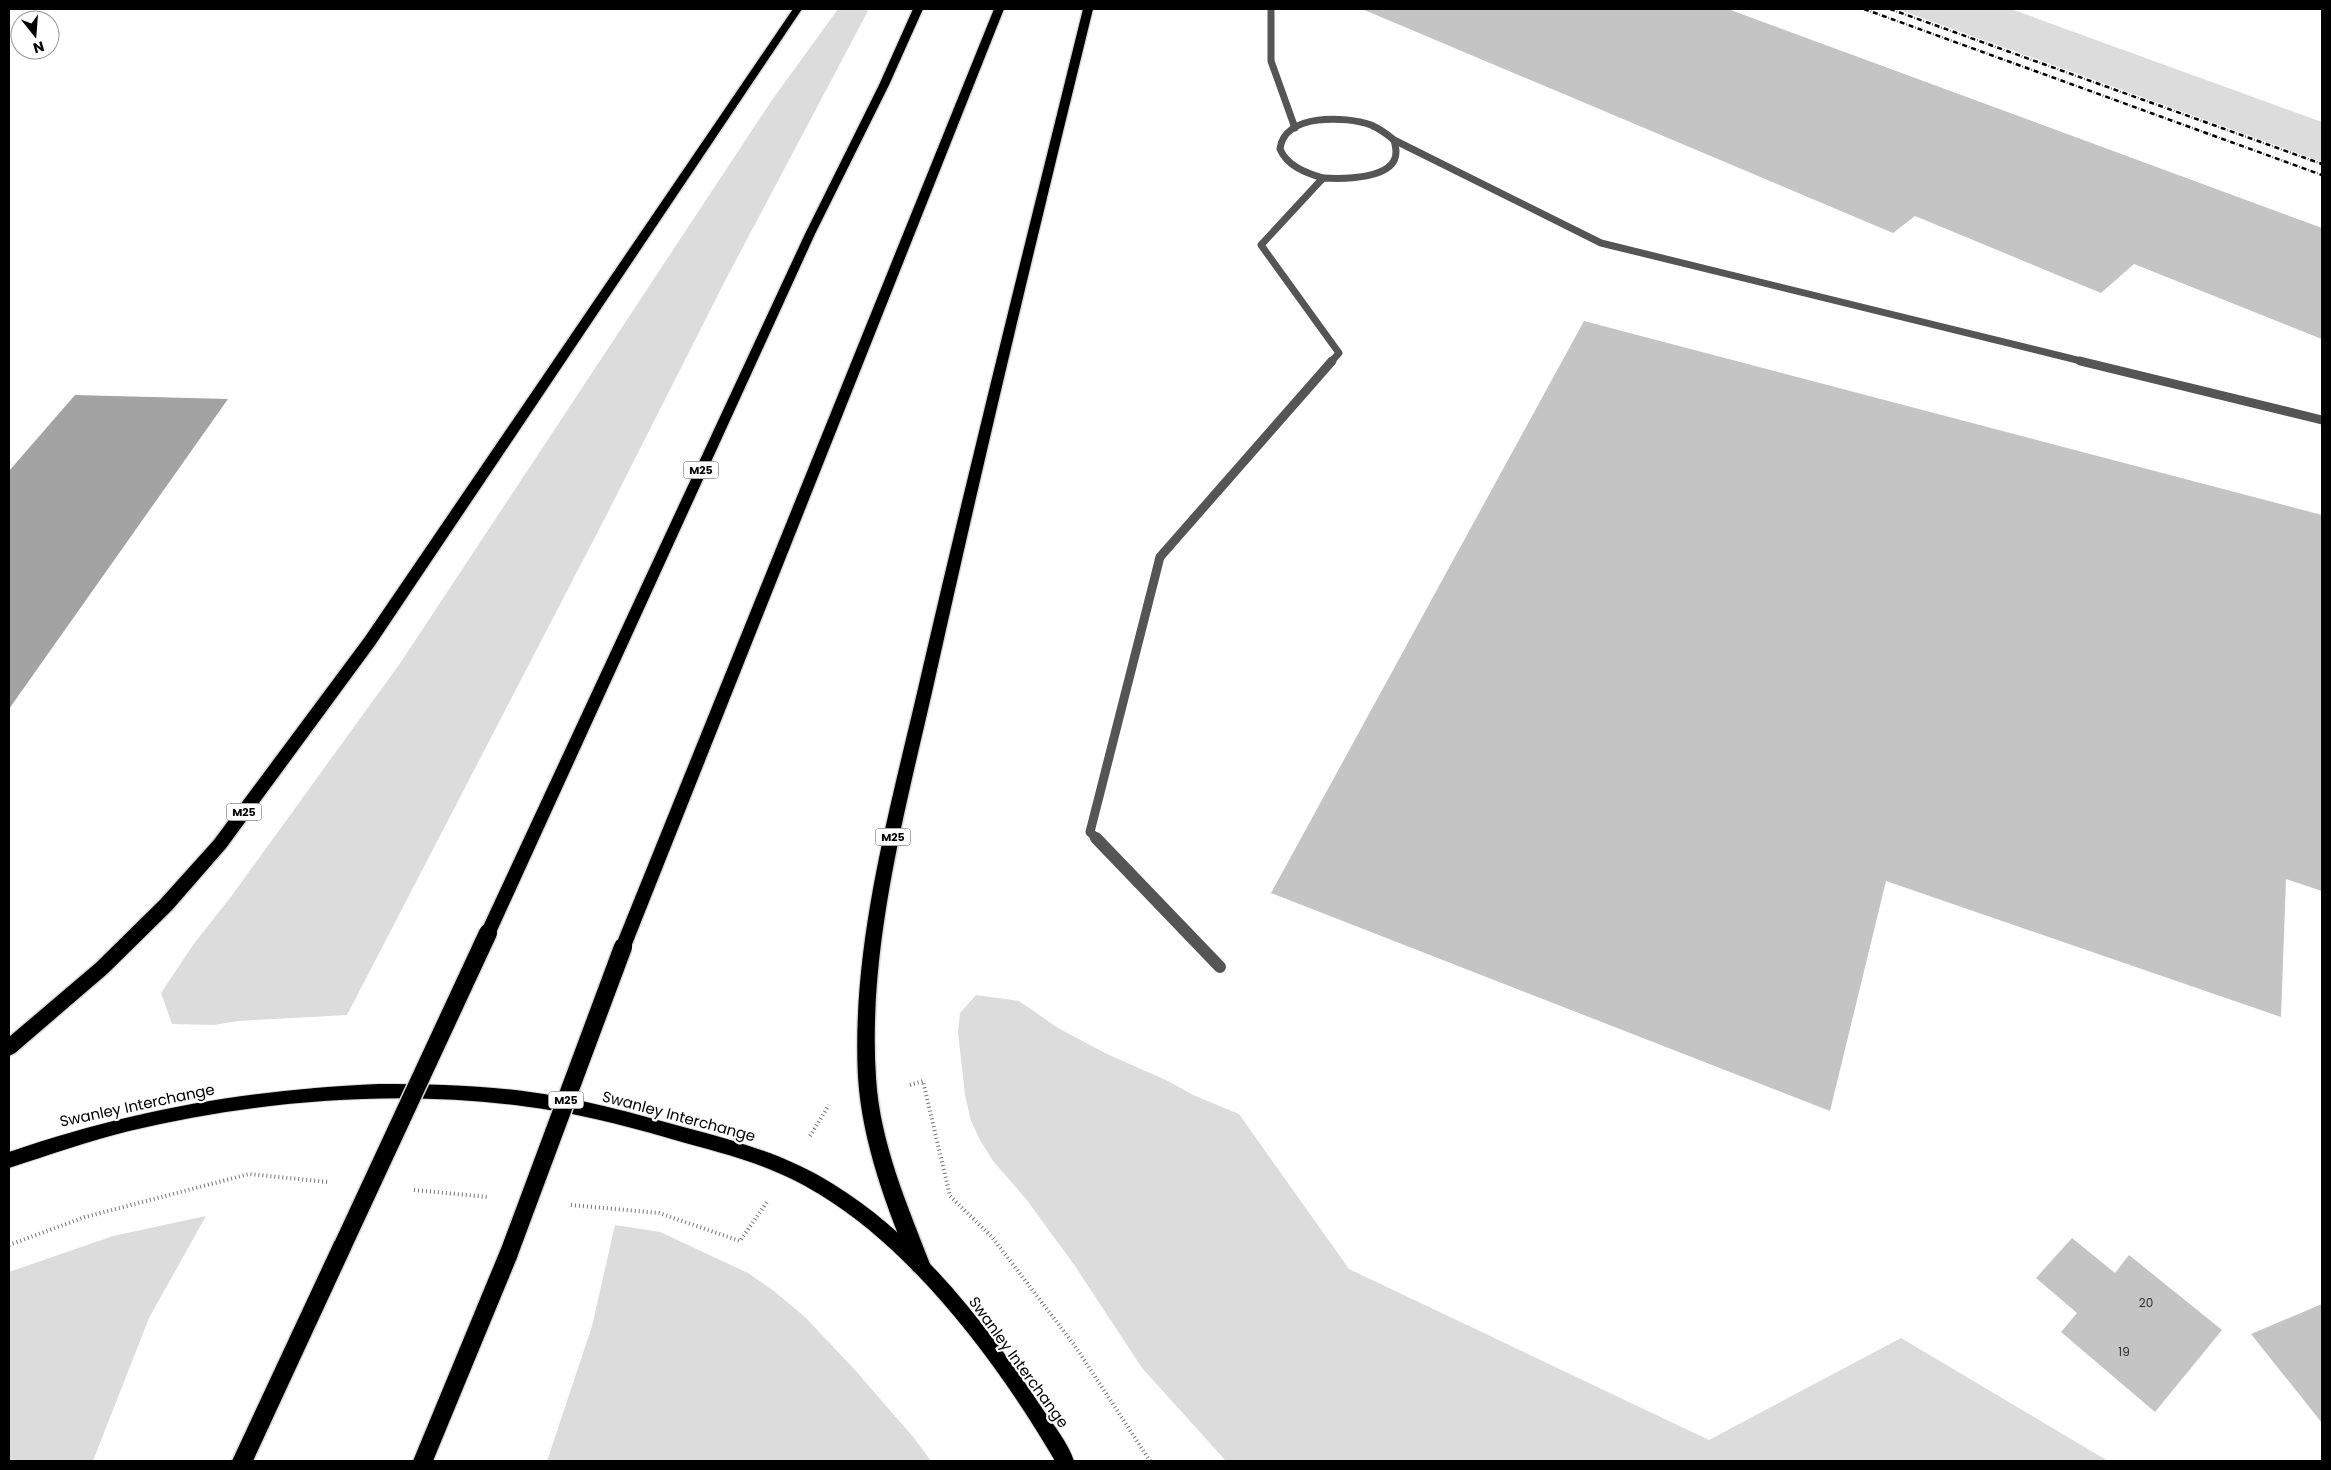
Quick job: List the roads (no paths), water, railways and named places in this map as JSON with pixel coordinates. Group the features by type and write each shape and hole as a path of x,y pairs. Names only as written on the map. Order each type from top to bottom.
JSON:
{"highway":[{"name":"M25","path":"9,1048 102,968 159,912 226,837 370,641 797,9"},
{"name":"M25","path":"242,1461 344,1245 806,243 884,85 918,9"},
{"name":"M25","path":"423,1461 509,1253 623,947 999,9"},
{"name":"M25","path":"920,1264 893,1191 869,1097 867,1052 870,974 881,901 902,794 949,582 1088,9"},
{"name":"Swanley Interchange","path":"9,1160 54,1143 181,1112 289,1096 390,1091 503,1096 577,1108 740,1150 789,1168 854,1207 920,1264 963,1314 1012,1378 1065,1461"}],"lane":[{"path":"1271,9 1271,61 1295,128"},
{"path":"1394,140 1398,149 1397,158 1390,166 1376,174 1352,179 1323,178 1300,170 1290,164 1283,156 1281,142 1287,133 1295,128 1321,120 1351,120 1377,127 1394,140 1601,243 2322,420"},
{"path":"1220,967 1090,832 1160,556 1339,353 1261,245 1323,178"}],"railway":[{"path":"1864,9 2322,175"},
{"path":"1890,9 2322,164"}]}
